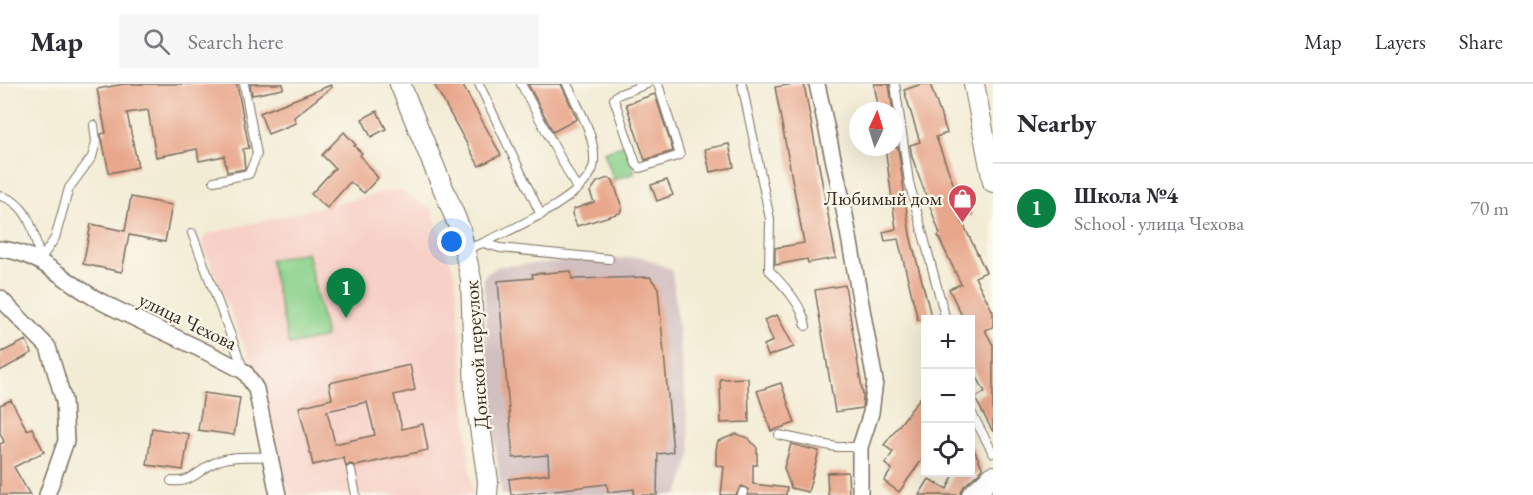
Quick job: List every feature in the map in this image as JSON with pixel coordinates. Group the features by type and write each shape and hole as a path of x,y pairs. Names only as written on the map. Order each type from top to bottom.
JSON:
{"street":[{"name":"Донской переулок","path":"400,84 460,229 474,246 471,279 475,394 488,481 487,495"},
{"path":"817,84 843,204 875,381 871,413 860,447 860,495"},
{"path":"974,84 993,182"},
{"name":"улица Чехова","path":"0,249 14,250 40,260 79,290 245,372 256,389 278,495"},
{"path":"0,298 48,347 64,401 66,441 47,495"},
{"path":"972,495 993,476"}],"lane":[{"path":"214,181 249,174 257,154 244,84"},
{"path":"479,84 541,215"},
{"path":"521,84 577,189"},
{"path":"474,246 541,215 577,189 594,165 593,149 584,120 567,84"},
{"path":"647,84 617,95 614,99 636,165 640,168 680,155 658,84"},
{"path":"742,84 770,219 769,270 795,300 804,315 806,326"},
{"path":"895,84 909,182 945,315"},
{"path":"40,260 55,238 69,188 92,157 96,142 94,125"},
{"path":"0,196 16,203 27,216 40,260"},
{"path":"192,233 245,372"},
{"path":"474,246 609,259"},
{"path":"975,419 993,453"},
{"path":"779,435 836,447 860,447"},
{"path":"171,481 183,483 218,462 243,457 271,457"},
{"path":"351,470 356,495"}],"shaded area":[{"path":"398,189 432,210 456,277 472,495 290,495 263,391 202,243 206,234"},
{"path":"642,257 672,270 691,454 678,495 502,495 489,399 484,276 499,266"}],"green space":[{"path":"625,144 635,173 614,180 604,152"},
{"path":"307,252 326,337 289,345 270,260"}],"building":[{"path":"124,84 237,84 249,148 243,149 245,169 227,172 224,156 199,161 197,149 156,157 148,110 127,113 138,167 109,173 101,134 106,133 97,89"},
{"path":"250,84 283,84 283,89 252,95"},
{"path":"434,84 462,84 501,155 479,166"},
{"path":"528,84 561,84 577,119 553,132"},
{"path":"804,84 836,258 808,263 807,259 775,265 775,248 804,243 775,87"},
{"path":"874,84 889,84 892,102 877,102"},
{"path":"930,84 947,133 936,137 957,194 963,192 972,215 961,219 986,272 975,277 993,312 993,327 985,330 993,345 993,432 975,398 985,392 975,373 975,315 962,315 949,289 961,284 938,236 940,234 912,157 910,145 920,142 904,90"},
{"path":"331,85 332,87 294,117 296,123 268,134 260,113"},
{"path":"655,94 673,151 645,160 626,104"},
{"path":"377,111 386,129 371,137 362,119"},
{"path":"344,132 362,153 360,155 378,178 364,193 350,182 327,208 311,194 335,168 322,155"},
{"path":"729,144 734,167 710,172 705,149"},
{"path":"886,156 899,156 910,235 931,315 921,315 921,320 918,320 898,239 885,241 883,232 896,229"},
{"path":"608,178 613,180 622,208 620,213 577,226 572,214 574,209 594,202 590,192 597,182"},
{"path":"667,180 673,195 657,201 651,185"},
{"path":"131,197 172,205 165,242 129,235 122,272 83,264 91,224 125,231"},
{"path":"571,271 572,279 650,277 658,288 673,452 658,454 657,495 634,495 634,489 608,492 607,484 511,495 509,479 549,474 548,455 513,458 498,281 533,278 532,274"},
{"path":"845,285 863,395 862,408 835,412 815,290"},
{"path":"777,315 794,347 768,356 764,345 773,341 764,320"},
{"path":"26,340 32,353 0,371 0,353"},
{"path":"410,365 415,390 394,395 402,429 423,424 428,450 356,466 350,464 346,467 344,458 313,465 299,407 332,399 329,383","holes":["367,402 375,435 335,444 327,411"]},
{"path":"748,378 749,422 721,423 720,379"},
{"path":"781,383 795,423 771,431 757,391"},
{"path":"204,393 240,398 234,435 198,430"},
{"path":"920,398 921,461 899,492 884,481 892,469 885,464 893,452 884,445"},
{"path":"11,400 27,430 32,428 44,452 14,467 30,495 0,495 0,444 4,442 0,433 0,405"},
{"path":"152,428 189,434 183,470 147,465"},
{"path":"736,434 748,438 757,448 757,465 753,465 753,484 787,488 786,495 748,495 748,489 742,486 736,495 721,495 724,467 716,465 716,449 718,441"},
{"path":"791,444 819,451 808,492 791,488 784,468"},
{"path":"975,452 983,469 975,476"},
{"path":"848,472 849,495 828,495 827,473"},
{"path":"953,477 974,477 964,486 960,495 919,495 929,479 947,489"}],"place":[{"name":"Любимый дом","path":"963,224"},
{"name":"Школа №4","path":"346,318"}]}
